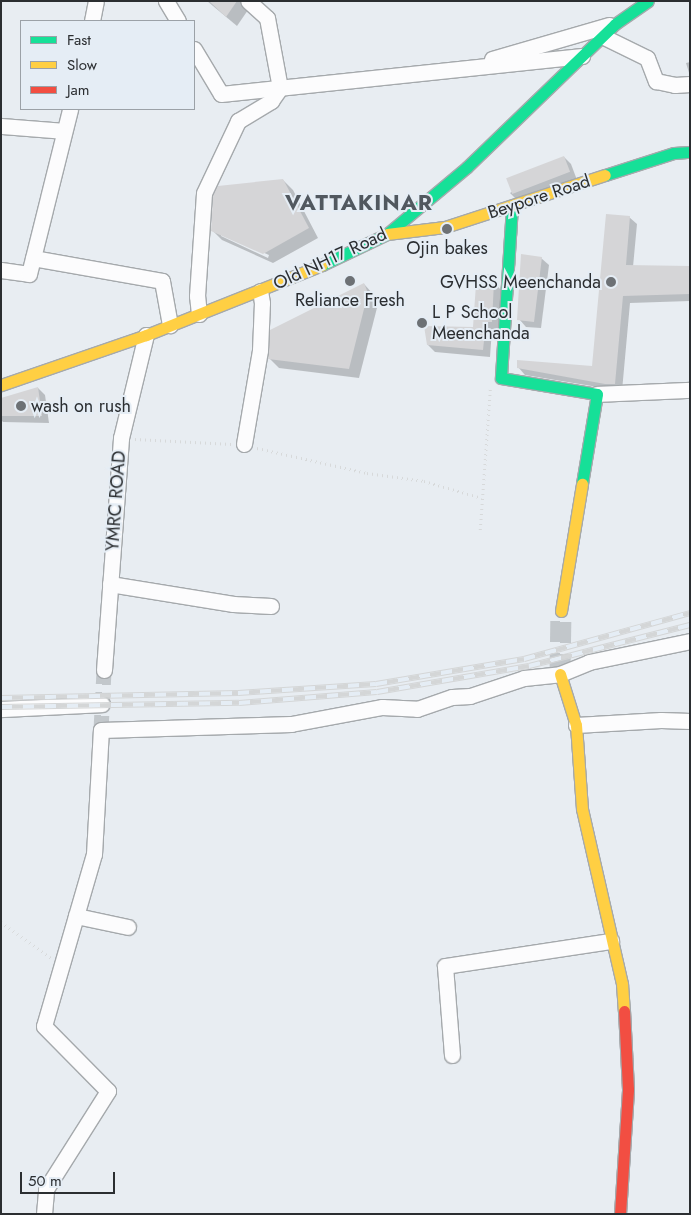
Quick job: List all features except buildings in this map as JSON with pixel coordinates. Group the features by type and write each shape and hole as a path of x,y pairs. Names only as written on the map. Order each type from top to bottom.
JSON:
{"main road":[{"name":"Old NH17 Road","path":"1,385 146,335 260,291 337,259 387,234 467,167 615,24 648,1"},
{"name":"Beypore Road","path":"387,234 445,227 674,153 690,152"},
{"path":"512,206 501,378 597,394 561,611"},
{"path":"560,674 576,725 582,809 622,984 628,1089 620,1214"}],"street":[{"path":"92,20 96,1"},
{"path":"166,1 177,20"},
{"path":"199,314 197,296 204,193 238,121 271,100 280,88 267,18 248,1"},
{"path":"447,71 615,24"},
{"path":"602,36 647,58 656,81 675,85 690,84"},
{"path":"195,50 220,94 582,56"},
{"path":"1,270 29,274 70,110"},
{"path":"1,126 64,131"},
{"path":"33,258 162,281 170,325"},
{"path":"244,444 260,350 262,303 260,291"},
{"name":"YMRC ROAD","path":"104,670 121,438 146,335"},
{"path":"597,394 690,390"},
{"path":"110,584 233,604 271,606"},
{"path":"44,1214 46,1189 108,1091 44,1026 94,854 101,730 291,724 382,708 417,708 452,697 470,696 524,678 560,674 589,662 690,641"},
{"path":"1,708 102,704"},
{"path":"576,725 661,720 690,721"},
{"path":"76,916 128,927"},
{"path":"452,1055 445,966 611,941"}],"path":[{"path":"121,438 244,444 367,473 424,481 482,498"},
{"path":"1,922 34,944 61,967"}],"tunnel":[{"path":"560,674 561,611"},
{"path":"101,730 104,670"}],"railway":[{"path":"1,698 238,693 376,684 524,659 690,613"},
{"path":"1,707 239,703 377,692 529,666 690,625"}],"traffic: fast":[{"path":"322,265 387,234 467,167 615,24 648,1"},
{"path":"605,175 674,153 690,152"},
{"path":"512,206 501,378 597,394 582,484"}],"traffic: slow":[{"path":"387,234 445,227 605,175"},
{"path":"1,385 146,335 322,265"},
{"path":"561,611 582,484"},
{"path":"560,674 576,725 582,809 622,984 624,1011"}],"traffic: jam":[{"path":"620,1214 628,1089 624,1011"}],"place":[{"name":"Ojin bakes","path":"447,229"},
{"name":"Reliance Fresh","path":"350,281"},
{"name":"GVHSS Meenchanda","path":"611,282"},
{"name":"L P School Meenchanda","path":"422,323"},
{"name":"wash on rush","path":"21,406"}],"district":[{"name":"VATTAKINAR","path":"359,203"}]}
